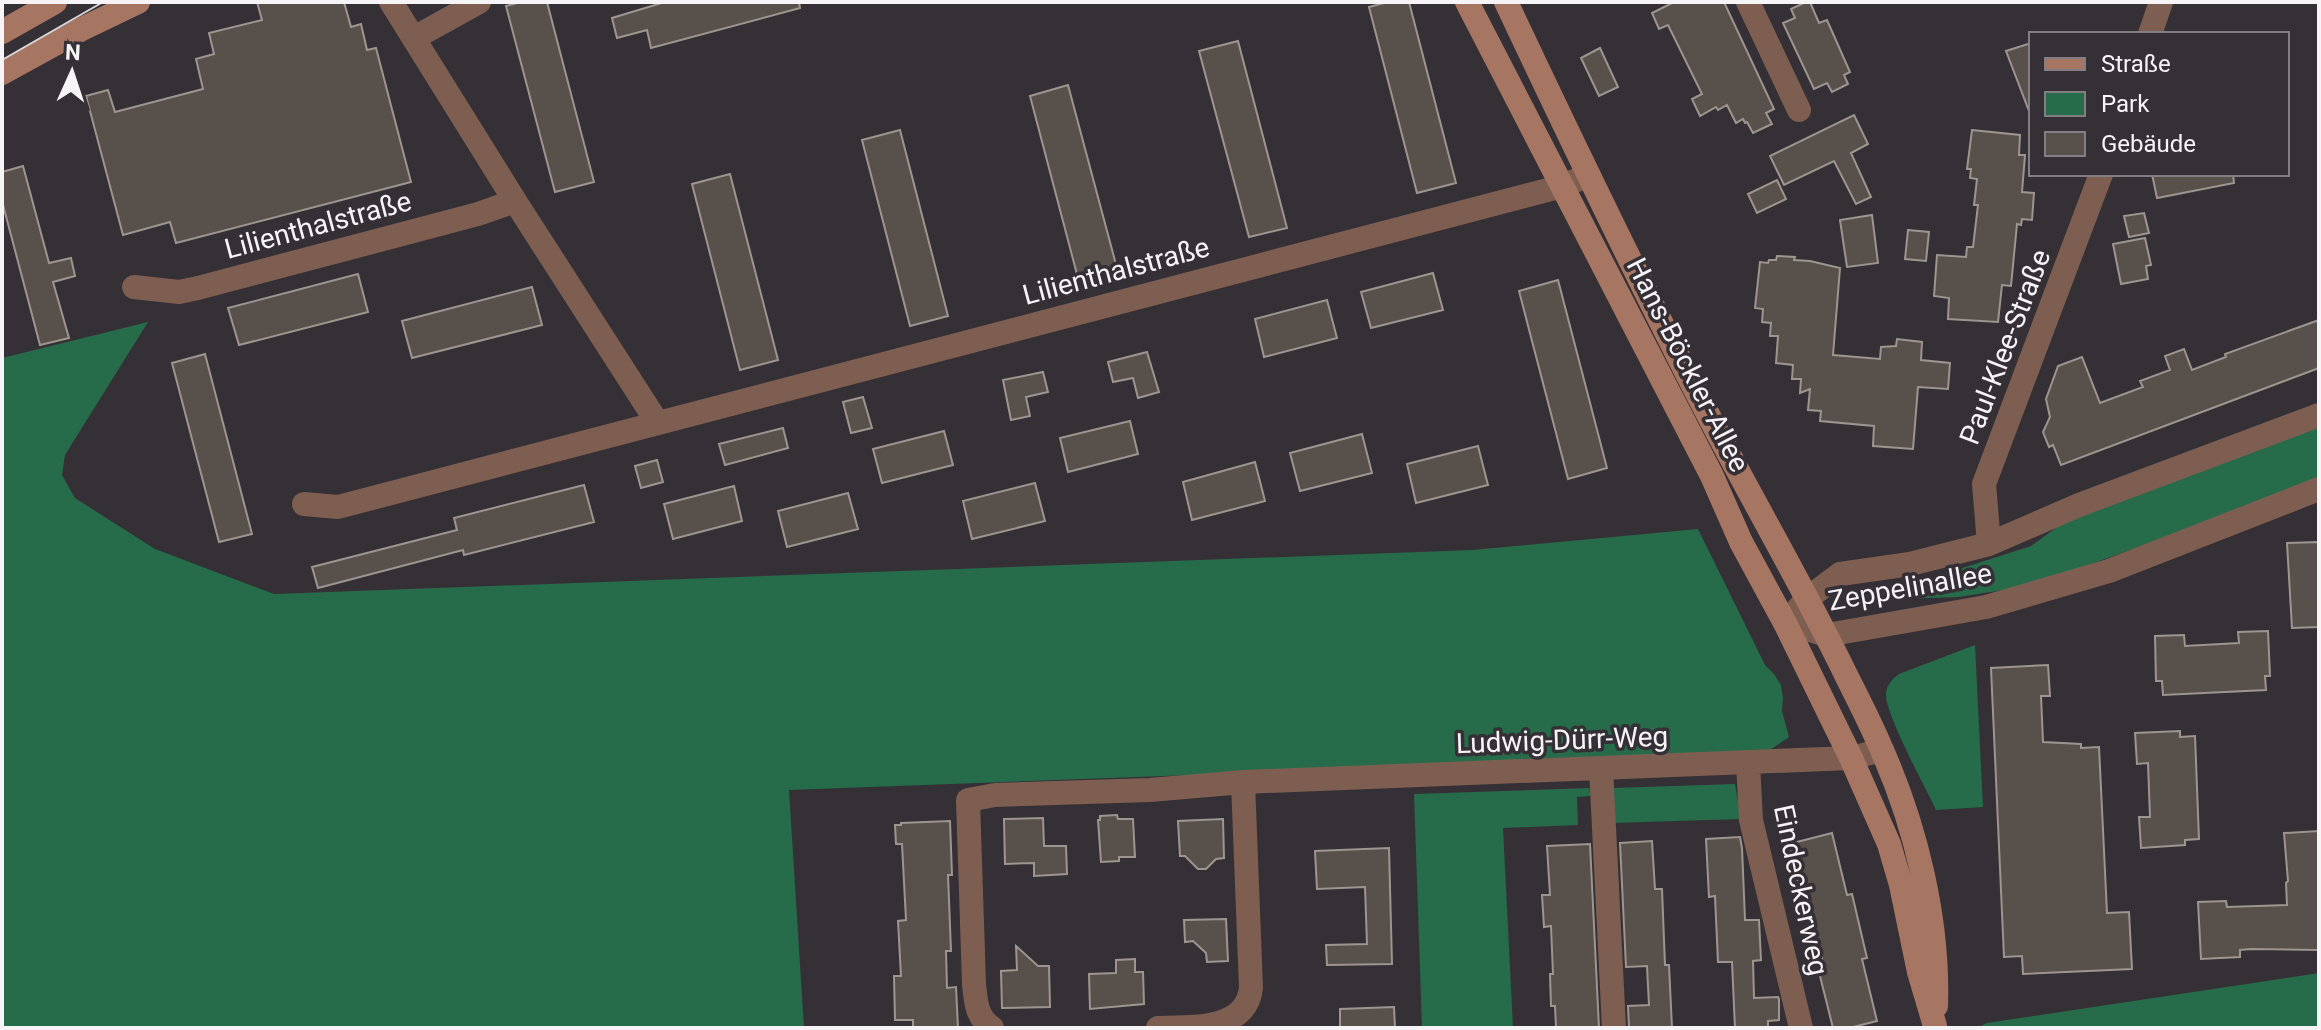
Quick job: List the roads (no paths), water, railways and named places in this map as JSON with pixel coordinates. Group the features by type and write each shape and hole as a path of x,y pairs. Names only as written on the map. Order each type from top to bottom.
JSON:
{"street":[{"path":"2,32 55,2"},
{"path":"2,73 138,2"},
{"path":"391,2 657,422"},
{"path":"414,38 479,2"},
{"name":"Hans-Böckler-Allee","path":"1467,2 1712,476 1741,542 1785,623 1851,758 1889,844 1935,1027"},
{"name":"Hans-Böckler-Allee","path":"1506,2 1588,175 1714,425 1827,635 1882,750 1911,831 1932,922 1937,973 1935,1027"},
{"path":"1748,2 1799,110"},
{"path":"2151,32 2161,2"},
{"name":"Lilienthalstraße","path":"304,504 338,507 1563,186 1588,175"},
{"name":"Paul-Klee-Straße","path":"1989,544 1984,484 2100,176"},
{"name":"Lilienthalstraße","path":"134,287 179,292 198,288 478,214 515,201"},
{"name":"Zeppelinallee","path":"2319,415 2079,505 1989,544 1910,564 1840,574 1808,598 1785,623 1827,635 1986,607 2109,571 2319,489"},
{"name":"Ludwig-Dürr-Weg","path":"992,1028 977,1010 974,984 968,800 995,795 1150,790 1243,782 1851,758 1882,750"},
{"name":"Eindeckerweg","path":"1748,763 1751,820 1801,1028"},
{"path":"1601,768 1614,1028"},
{"path":"1158,1028 1222,1026 1244,1013 1250,1001 1243,782"}],"tram line":[{"path":"2,60 103,2"}]}
